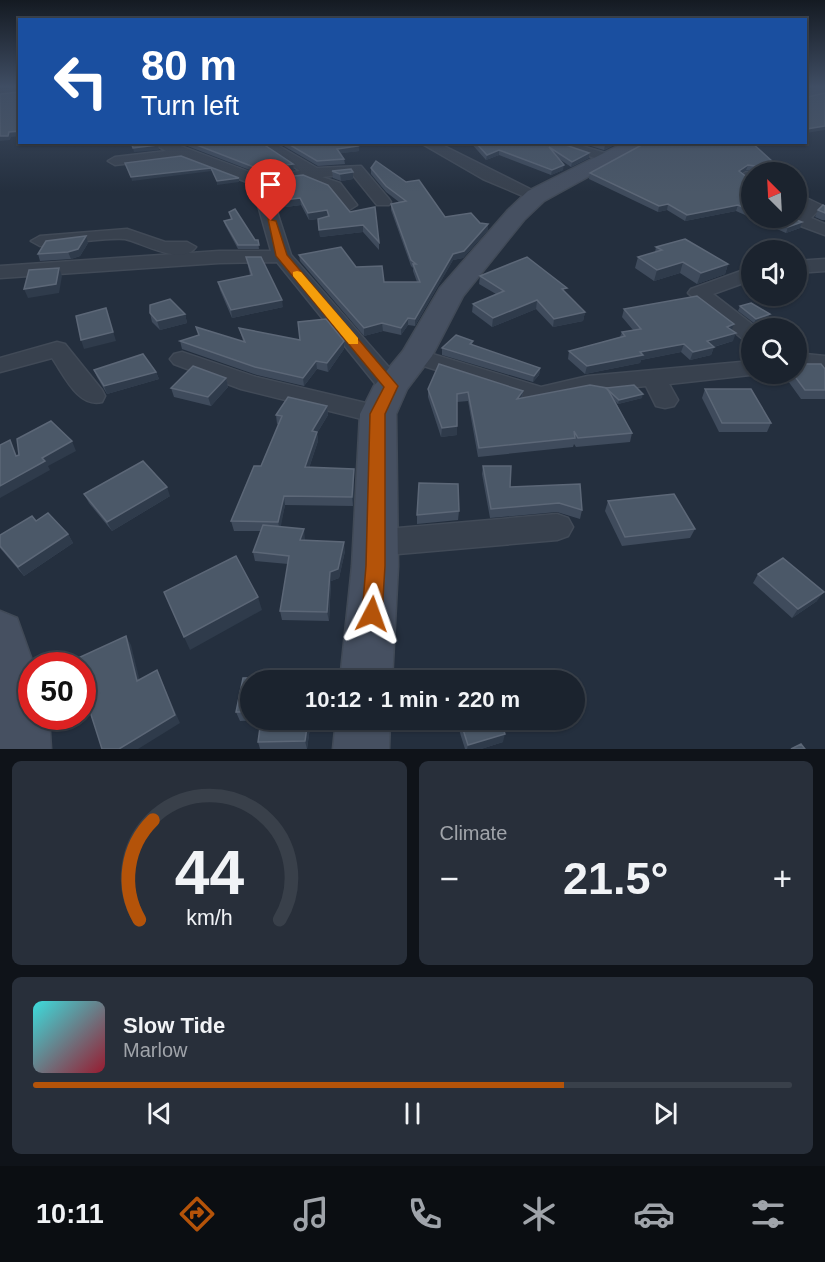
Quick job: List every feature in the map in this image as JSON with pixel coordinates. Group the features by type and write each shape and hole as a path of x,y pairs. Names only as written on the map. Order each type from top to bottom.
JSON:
{"main road":[{"path":"367,670 384,400 416,356 450,294 516,215 536,196 638,144"},
{"path":"0,634 23,721 23,749"},
{"path":"361,749 362,730"}],"street":[{"path":"160,144 184,148 259,180 356,169 383,202"},
{"path":"264,144 325,185 335,186 348,205"},
{"path":"429,144 481,172 536,196"},
{"path":"560,144 607,158"},
{"path":"115,161 184,148"},
{"path":"259,180 279,248 384,400"},
{"path":"807,203 815,206 807,212"},
{"path":"807,222 825,230"},
{"path":"39,241 127,234 163,248 279,248"},
{"path":"0,272 219,256 279,248"},
{"path":"807,267 825,266"},
{"path":"741,277 698,293 741,326"},
{"path":"0,365 57,349 93,396"},
{"path":"416,356 540,395 588,384 741,369"},
{"path":"182,359 250,383 384,400"},
{"path":"807,361 825,363"},
{"path":"653,376 665,400"},
{"path":"375,543 557,527"}],"building":[{"path":"0,122 18,122 18,131 9,132 8,136 0,136"},
{"path":"807,122 825,122 825,126 807,129"},
{"path":"132,144 158,145 133,148"},
{"path":"194,144 263,144 293,164 259,169"},
{"path":"288,144 356,144 358,146 337,149 344,159 317,161"},
{"path":"477,144 563,144 589,153 572,162 549,147 564,165 552,170 499,150 487,155"},
{"path":"643,144 753,144 773,162 741,162 739,171 741,173 741,206 687,215 668,204 659,206 590,173"},
{"path":"181,156 239,178 217,181 211,168 131,177 125,163"},
{"path":"376,161 406,182 419,180 445,217 471,213 480,223 488,224 464,251 453,254 415,319 408,318 401,328 382,323 364,328 299,255 341,247 356,267 382,266 384,282 420,282 413,264 416,264 411,260 391,204 406,201 386,186 371,168"},
{"path":"351,169 353,172 340,174 332,171"},
{"path":"303,175 328,185 350,212 375,207 379,242 363,225 319,230 318,219 329,216 327,210 308,213 300,198 277,201 270,179"},
{"path":"823,205 825,206 825,213 818,210"},
{"path":"235,209 255,240 258,240 259,245 238,245 224,221 232,219 229,212"},
{"path":"86,236 78,249 38,254 46,241"},
{"path":"685,239 728,264 701,273 683,262 657,270 638,257 662,250 656,247"},
{"path":"246,257 261,257 282,300 231,310 218,282 252,275"},
{"path":"527,257 567,288 562,289 585,312 554,319 537,300 493,318 473,304 504,291 480,276"},
{"path":"59,268 56,284 24,289 29,270"},
{"path":"697,296 734,324 727,327 736,333 707,341 714,347 693,352 684,344 640,352 643,355 587,366 569,351 625,336 622,332 641,329 624,309"},
{"path":"170,299 185,314 157,321 150,313 150,305"},
{"path":"740,306 756,306 770,314 755,318"},
{"path":"106,308 113,332 81,340 76,316"},
{"path":"326,319 344,341 327,363 316,361 303,378 255,367 180,341 199,335 196,327 245,342 239,328 300,340 298,322"},
{"path":"456,335 473,341 470,344 540,368 534,376 442,348"},
{"path":"143,354 156,372 104,386 94,370"},
{"path":"439,364 523,391 517,399 590,385 607,388 632,433 578,438 574,431 575,438 479,448 468,392 457,394 457,426 442,428 428,389"},
{"path":"807,364 821,364 825,369 825,390 805,390 800,384 807,384"},
{"path":"193,366 226,378 208,397 171,388"},
{"path":"634,385 643,394 619,400 606,388"},
{"path":"705,389 751,389 771,423 722,423"},
{"path":"288,397 327,406 312,431 317,432 305,467 354,469 352,497 284,496 278,522 231,521 254,466 261,466 282,416 276,415"},
{"path":"51,421 72,441 42,458 45,461 0,486 0,445 10,440 16,456 19,455 17,439"},
{"path":"143,461 167,487 107,522 84,494"},
{"path":"483,466 511,466 510,487 580,484 582,510 559,503 491,509"},
{"path":"419,483 458,484 459,511 417,515"},
{"path":"674,494 695,529 625,537 608,501"},
{"path":"48,513 68,534 18,567 0,546 0,535 32,516 36,521"},
{"path":"263,525 304,529 300,540 344,542 338,569 330,572 327,612 280,611 289,556 253,552"},
{"path":"236,556 258,597 184,637 164,592"},
{"path":"783,558 824,592 798,609 758,574"},
{"path":"126,636 137,681 157,670 175,715 119,749 102,749 96,730 96,652 91,652"},
{"path":"240,693 240,712 236,712"},
{"path":"260,730 307,730 305,741 258,742"},
{"path":"463,730 504,730 505,734 468,745"},
{"path":"801,744 805,749 791,749"}],"slow traffic":[{"path":"297,274 353,341"}],"route":[{"path":"271,221 282,256 391,386 378,414 372,614"}]}
